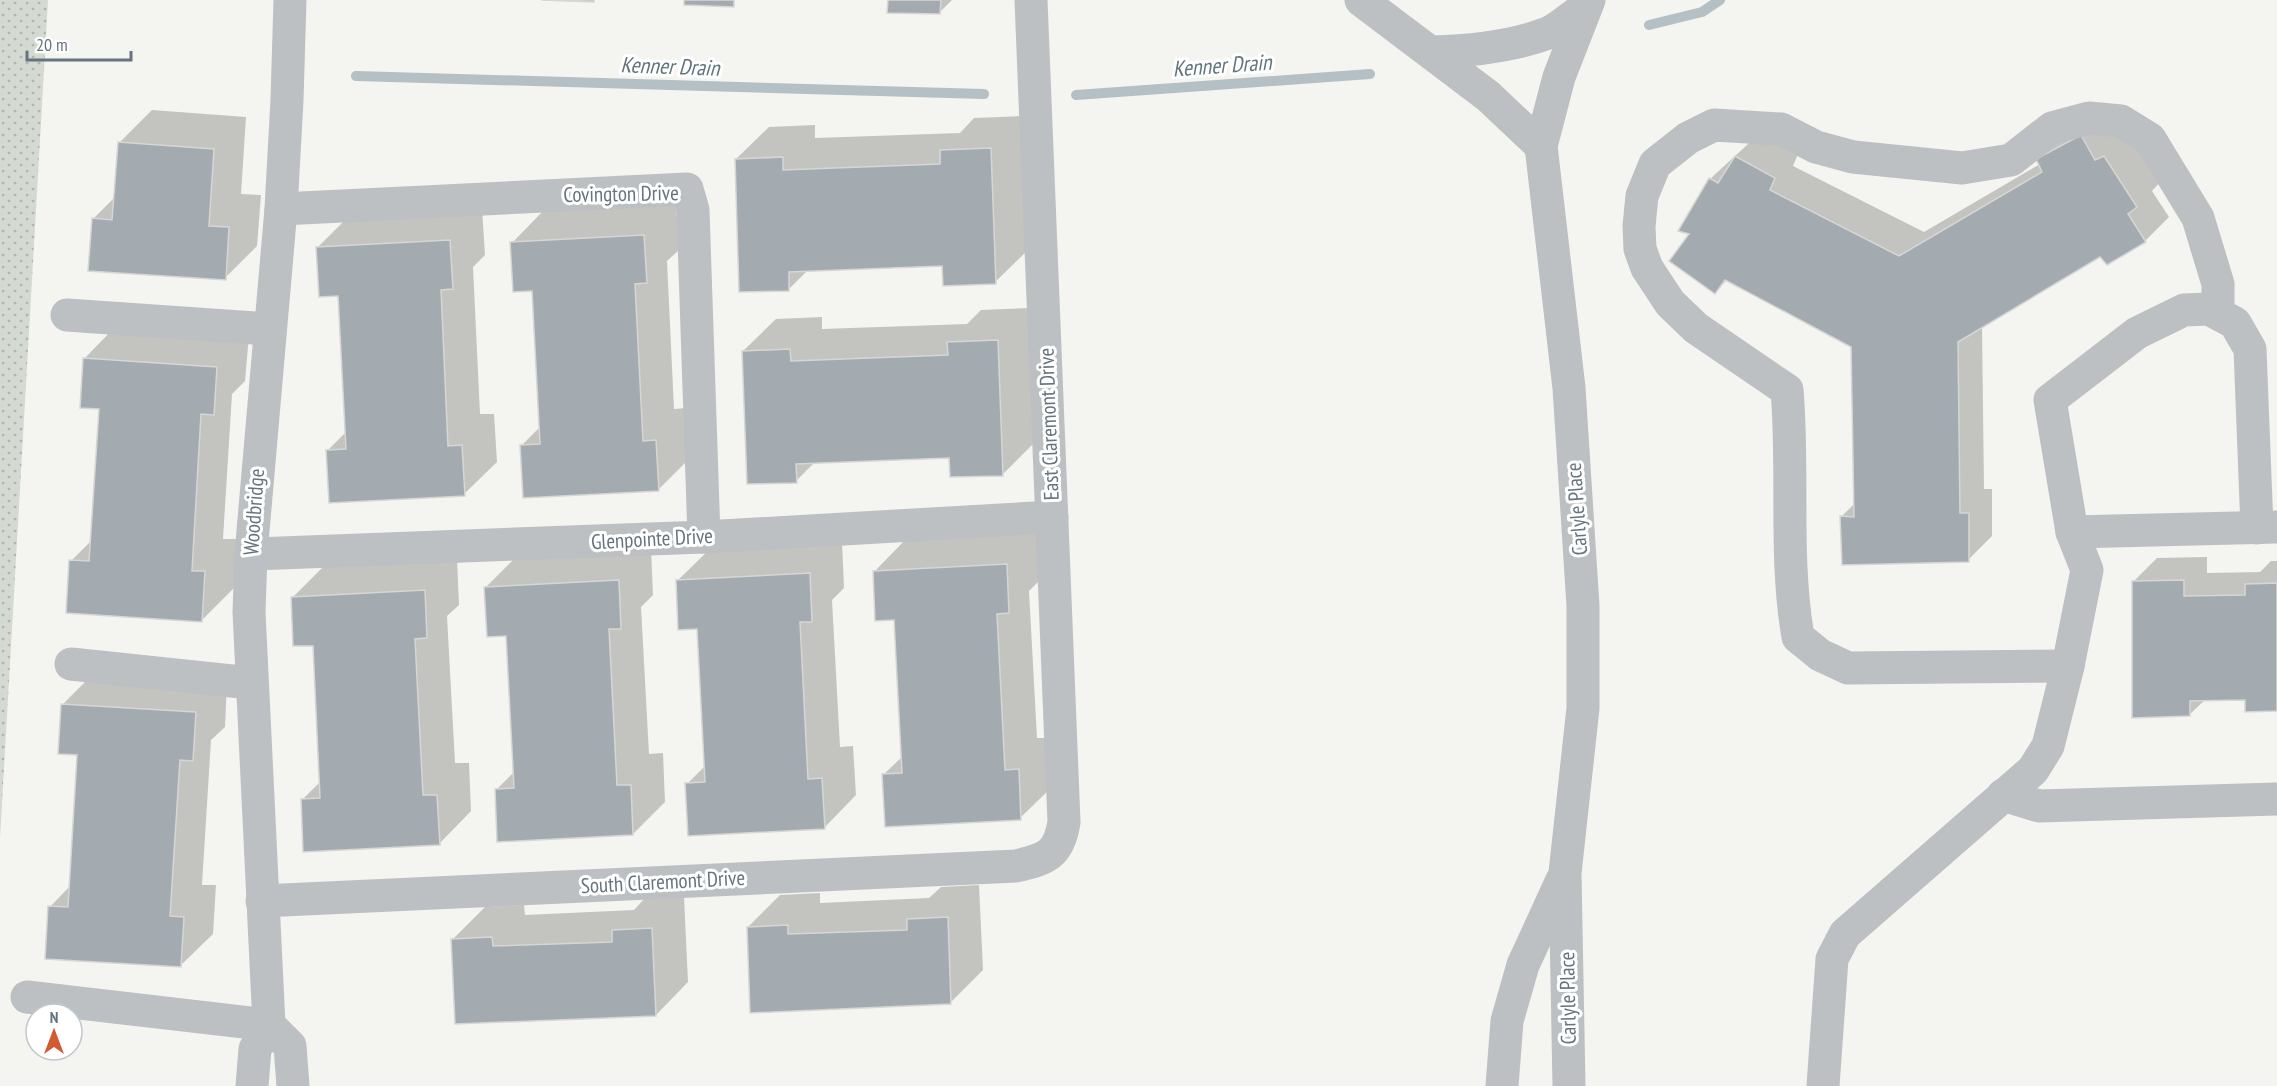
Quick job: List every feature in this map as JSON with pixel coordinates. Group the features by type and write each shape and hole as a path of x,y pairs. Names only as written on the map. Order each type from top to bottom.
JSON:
{"street":[{"name":"Woodbridge","path":"269,1026 250,682 250,554 281,209 290,0"},
{"name":"East Claremont Drive","path":"1031,0 1064,822 1057,846"},
{"path":"1360,0 1488,96 1541,146"},
{"name":"Carlyle Place","path":"1431,52 1465,51 1511,43 1550,32 1586,4"},
{"name":"Carlyle Place","path":"1569,1086 1565,873 1583,708 1583,606 1569,388 1541,146 1559,77 1586,4"},
{"path":"2068,666 1848,668 1820,655 1798,637 1793,607 1790,428 1786,390 1696,328 1670,303 1647,268 1640,249 1639,226 1642,196 1655,164 1688,138 1714,125 1781,129 1816,147 1853,157 1962,168 2011,160 2052,128 2089,118 2121,121 2150,139 2199,218 2218,284 2218,313"},
{"name":"Covington Drive","path":"281,209 687,189 693,210 704,537"},
{"path":"1823,1086 1832,959 1845,934 2033,770 2048,746 2068,666 2087,570 2072,532 2050,400 2137,333 2184,310 2209,309 2235,323 2250,349 2267,528 2072,532"},
{"path":"67,315 269,329"},
{"name":"Glenpointe Drive","path":"250,554 704,537 1053,517"},
{"path":"71,664 250,682"},
{"path":"2003,795 2039,806 2277,799"},
{"name":"South Claremont Drive","path":"262,901 1016,866 1042,860 1057,846"},
{"name":"Carlyle Place","path":"1502,1086 1507,1021 1523,965 1565,873"},
{"path":"27,997 269,1026 290,1046 293,1086"},
{"path":"252,1086 255,1049 269,1026"}],"shaded area":[{"path":"0,0 48,0 0,838"}],"building":[{"path":"541,0 594,0 594,2"},
{"path":"684,0 734,0 734,7 684,5"},
{"path":"888,0 941,0 940,14 887,13"},
{"path":"2081,135 2095,160 2104,156 2137,207 2128,214 2146,242 2107,265 2100,257 1958,342 1960,513 1969,513 1969,562 1842,565 1840,516 1854,517 1851,347 1725,280 1715,294 1669,261 1689,234 1678,231 1709,178 1718,183 1735,156 1775,178 1770,190 1899,256 2042,172 2036,159"},
{"path":"118,142 214,149 209,226 229,227 226,280 88,271 92,218 112,220"},
{"path":"991,148 996,284 943,286 942,266 789,272 789,291 739,292 735,159 783,157 783,170 940,164 940,150"},
{"path":"644,235 647,283 635,284 643,441 656,440 659,491 523,498 520,445 540,444 532,291 513,292 510,242"},
{"path":"450,240 453,289 441,290 448,446 462,445 465,496 329,503 326,450 346,449 338,296 319,297 316,247"},
{"path":"998,340 1003,476 950,477 949,458 796,464 797,483 747,484 742,351 790,349 791,361 948,355 947,342"},
{"path":"83,358 217,367 214,415 201,414 192,571 205,571 202,622 66,613 69,560 89,561 99,409 80,408"},
{"path":"1007,564 1009,613 997,614 1005,770 1019,769 1021,820 885,827 882,774 902,773 894,620 875,621 873,571"},
{"path":"810,573 812,622 800,622 808,779 822,778 825,829 688,836 685,783 705,782 697,629 678,630 676,580"},
{"path":"619,580 621,629 609,629 617,785 631,785 633,835 497,842 495,789 514,788 506,636 487,637 484,587"},
{"path":"2184,580 2184,596 2245,595 2245,584 2277,583 2277,711 2245,712 2245,700 2190,701 2190,716 2132,718 2132,581"},
{"path":"425,590 427,638 415,639 423,795 437,795 440,845 303,852 301,799 320,798 313,646 293,646 291,597"},
{"path":"61,704 196,712 193,761 180,760 170,916 184,917 181,967 45,959 48,906 68,907 77,755 58,754"},
{"path":"948,917 951,1004 750,1013 747,927 788,925 788,934 907,930 907,919"},
{"path":"652,928 656,1016 455,1024 451,939 492,937 493,946 612,942 612,930"}],"waterway":[{"name":"Kenner Drain","path":"1649,25 1702,12 1720,0"},
{"name":"Kenner Drain","path":"1076,95 1370,74"},
{"name":"Kenner Drain","path":"356,76 984,94"}]}
